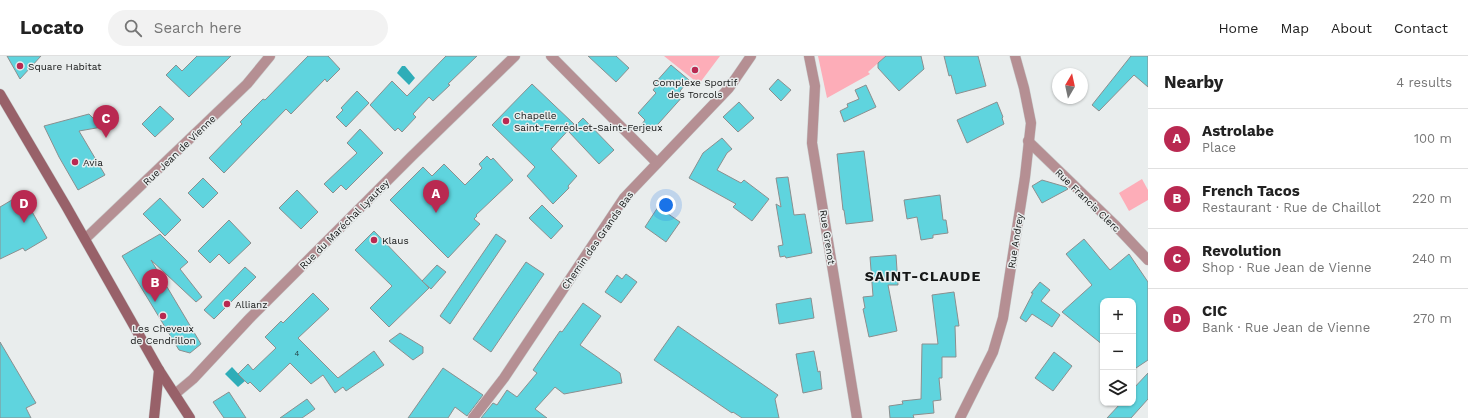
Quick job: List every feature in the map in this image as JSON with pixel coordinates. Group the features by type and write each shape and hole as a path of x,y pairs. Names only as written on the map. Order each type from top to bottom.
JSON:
{"main road":[{"path":"0,94 159,370 190,418"},
{"path":"154,418 159,370"}],"street":[{"name":"Rue Jean de Vienne","path":"85,240 247,84 270,56"},
{"name":"Rue du Maréchal Lyautey","path":"175,394 193,379 249,319 514,56"},
{"path":"551,56 657,163"},
{"name":"Chemin des Grands Bas","path":"473,418 504,378 624,198 729,88 751,56"},
{"name":"Rue Grenot","path":"809,56 815,86 812,143 857,418"},
{"name":"Rue Andrey","path":"960,418 993,352 1003,318 1025,177 1031,123 1030,112 1015,56"},
{"name":"Rue Francis Clerc","path":"1028,141 1115,225 1148,260"}],"shaded area":[{"name":"Complexe Sportif des Torcols","path":"664,56 720,56 699,84"},
{"path":"818,56 886,56 868,72 870,74 827,98"},
{"path":"1142,179 1148,190 1148,200 1129,211 1119,193"}],"water":[{"path":"402,66 405,66 415,78 409,85 397,73"},
{"path":"232,367 245,381 238,387 225,374"}],"building":[{"path":"7,56 41,56 20,79"},
{"path":"197,56 231,56 189,97 166,75 176,65 182,71"},
{"path":"308,56 328,56 340,69 327,82 325,79 291,114 286,109 224,173 209,158 242,124 240,122 263,99 265,100"},
{"path":"446,56 477,56 433,101 429,97 413,114 416,117 402,132 398,128 395,131 370,105 392,81 407,96"},
{"path":"588,56 616,56 629,68 616,82"},
{"path":"886,56 921,56 924,69 899,91 878,68 878,63"},
{"path":"944,56 978,56 986,86 956,94 951,75 949,76"},
{"path":"1131,56 1148,56 1148,87 1134,75 1099,111 1092,105"},
{"path":"671,65 689,80 680,91 684,95 651,132 642,124 645,120 638,113 656,93 653,90 657,85 655,83"},
{"path":"778,79 791,90 781,101 769,89"},
{"path":"532,84 574,124 551,149 577,176 568,186 569,188 553,204 527,176 535,167 492,125"},
{"path":"866,85 876,107 844,122 840,111 848,107 847,104 859,99 855,90"},
{"path":"357,91 369,103 346,127 336,117 343,110 341,108"},
{"path":"739,102 754,118 738,132 723,117"},
{"path":"997,102 1004,124 967,143 957,120"},
{"path":"160,106 174,119 155,137 142,124"},
{"path":"89,114 102,127 79,131 105,175 78,190 59,157 44,126"},
{"path":"583,118 614,150 599,164 569,132"},
{"path":"360,129 383,153 346,190 341,185 333,193 324,184 357,153 347,143"},
{"path":"722,138 732,149 727,153 717,170 741,183 744,180 769,199 752,221 733,207 736,204 689,178 703,153"},
{"path":"864,151 873,221 846,224 837,154"},
{"path":"487,156 491,160 493,158 513,180 476,215 477,216 474,219 480,224 448,258 390,200 423,167 432,176 444,164 465,185 482,168 479,164"},
{"path":"788,177 794,215 805,214 812,253 786,258 785,256 780,257 778,246 783,245 776,204 781,207 776,178"},
{"path":"203,178 218,193 203,208 188,193"},
{"path":"1042,180 1066,187 1068,189 1042,203 1032,186"},
{"path":"297,190 318,212 301,229 279,208"},
{"path":"22,194 47,238 25,251 23,248 0,259 0,207"},
{"path":"940,195 943,220 946,220 948,233 933,235 933,238 921,240 917,217 907,219 904,200"},
{"path":"160,198 181,220 165,236 143,214"},
{"path":"542,205 563,226 551,239 529,218"},
{"path":"658,207 680,222 666,242 645,227"},
{"path":"229,220 251,243 229,264 219,254 210,263 198,251"},
{"path":"374,231 429,288 389,327 370,308 392,286 355,250"},
{"path":"160,234 188,262 180,269 202,297 196,302 151,260 201,344 190,353 179,350 122,256"},
{"path":"496,234 506,241 450,324 440,316"},
{"path":"1084,239 1110,270 1129,254 1148,282 1148,360 1136,368 1136,298 1100,298 1100,343 1062,312 1092,285 1066,254"},
{"path":"896,255 898,285 888,285 897,331 869,337 863,309 865,308 863,297 873,296 870,257"},
{"path":"526,262 544,274 491,352 473,339"},
{"path":"437,265 446,272 431,289 422,281"},
{"path":"245,267 256,277 214,319 204,310"},
{"path":"626,274 637,282 621,303 605,292 617,275 622,279"},
{"path":"1040,282 1050,290 1041,301 1060,315 1052,327 1032,314 1026,322 1020,318 1033,293 1031,293"},
{"path":"954,292 959,326 955,326 956,357 942,357 942,378 939,378 941,400 933,401 934,413 913,415 914,418 890,418 889,406 903,404 902,401 921,399 922,344 938,344 932,295"},
{"path":"313,293 329,309 298,338 338,378 374,351 384,365 346,391 343,387 335,393 323,375 311,384 290,363 260,392 250,382 248,384 238,374 248,364 253,370 276,348 265,337 281,321 283,323"},
{"path":"811,298 814,318 779,324 776,304"},
{"path":"583,303 601,316 580,345 620,373 622,383 564,394 555,387 535,409 547,418 481,418 493,403 497,405 507,390 517,397 537,373 533,370 560,331 562,332"},
{"path":"678,326 778,395 775,399 779,418 742,418 733,412 732,413 654,360"},
{"path":"400,333 423,347 423,353 413,360 389,341"},
{"path":"0,342 36,403 26,408 31,418 0,418"},
{"path":"814,351 818,372 820,371 822,389 803,393 796,354"},
{"path":"1054,352 1072,366 1053,391 1035,378"},
{"path":"443,368 483,395 467,416 455,407 448,418 408,418"},
{"path":"1148,373 1148,399 1131,418 1107,418 1118,406 1136,406 1136,386"},
{"path":"229,392 246,418 224,418 213,402"},
{"path":"307,399 315,409 302,418 280,418"}],"place":[{"name":"Square Habitat","path":"20,66"},
{"name":"Complexe Sportif des Torcols","path":"695,70"},
{"name":"Chapelle Saint-Ferréol-et-Saint-Ferjeux","path":"506,121"},
{"name":"Revolution","path":"106,138"},
{"name":"Avia","path":"75,162"},
{"name":"Astrolabe","path":"436,213"},
{"name":"CIC","path":"24,223"},
{"name":"Klaus","path":"374,240"},
{"name":"French Tacos","path":"155,302"},
{"name":"Allianz","path":"227,304"},
{"name":"Les Cheveux de Cendrillon","path":"163,316"}],"district":[{"name":"SAINT-CLAUDE","path":"923,276"}]}
